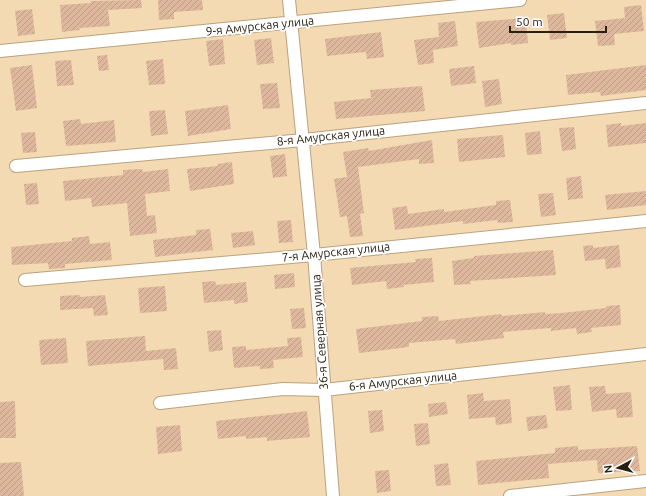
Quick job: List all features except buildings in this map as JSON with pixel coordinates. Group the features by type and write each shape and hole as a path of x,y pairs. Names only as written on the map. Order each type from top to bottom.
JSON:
{"street":[{"name":"36-я Северная улица","path":"289,0 290,24 314,255 333,496"},
{"name":"9-я Амурская улица","path":"0,51 290,24 520,0"},
{"name":"8-я Амурская улица","path":"16,166 302,140 646,103"},
{"name":"7-я Амурская улица","path":"25,280 314,255 646,221"},
{"name":"6-я Амурская улица","path":"160,403 283,389 324,390 646,354"},
{"path":"510,496 646,482"}]}
